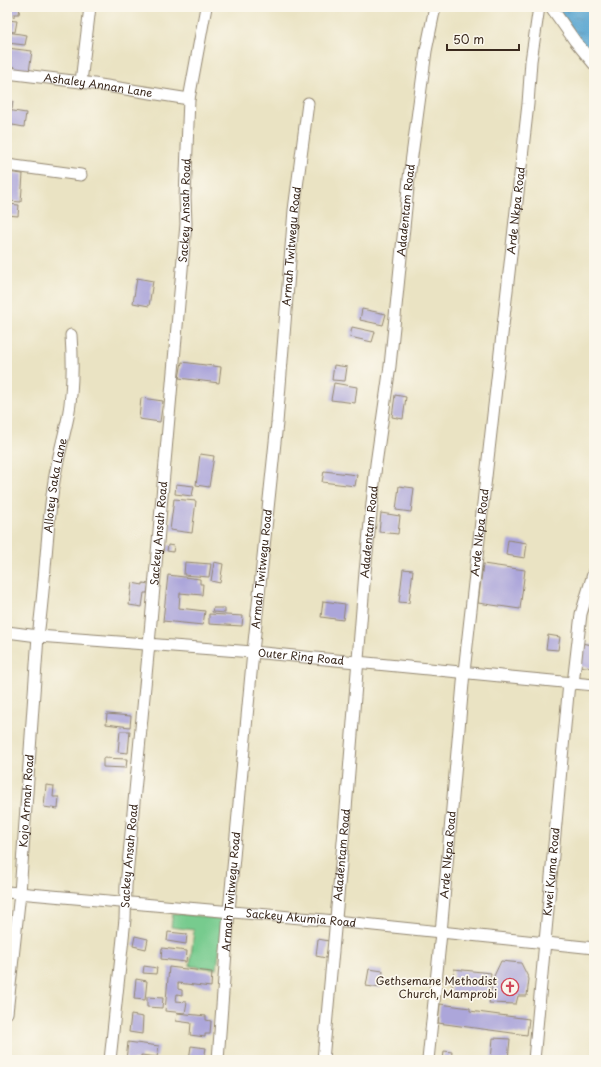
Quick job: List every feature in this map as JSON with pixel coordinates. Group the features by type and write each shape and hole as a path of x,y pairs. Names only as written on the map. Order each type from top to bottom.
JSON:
{"street":[{"path":"81,82 90,7"},
{"name":"Sackey Ansah Road","path":"110,1060 126,902 126,886 186,224 185,197 189,99 206,7"},
{"name":"Adadentam Road","path":"323,1060 376,464 390,366 408,185 426,51 435,7"},
{"name":"Arde Nkpa Road","path":"428,1060 441,933 464,672 528,104 530,68 539,7"},
{"path":"551,7 575,41 594,64"},
{"name":"Ashaley Annan Lane","path":"7,73 81,82 189,99"},
{"name":"Armah Twitwegu Road","path":"218,1060 229,911 253,652 277,423 294,210 308,103"},
{"path":"7,166 81,176"},
{"name":"Allotey Saka Lane","path":"38,636 42,612 51,496 68,416 72,385 71,335"},
{"name":"Kwei Kuma Road","path":"534,1060 571,684 581,614 594,571"},
{"name":"Outer Ring Road","path":"7,632 38,636 253,652 464,672 571,684 594,685"},
{"name":"Kojo Armah Road","path":"7,1013 20,893 38,636"},
{"name":"Sackey Akumia Road","path":"7,892 335,921 594,948"}],"green space":[{"path":"173,913 223,919 217,969 190,966 194,930 171,927"}],"water":[{"path":"555,7 594,7 594,60"}],"building":[{"path":"7,7 20,7 19,14 14,14 14,17 11,16 11,13 7,13"},
{"path":"7,20 17,21 15,32 7,31"},
{"path":"7,32 27,35 25,45 7,43"},
{"path":"7,48 32,51 29,72 14,70 14,66 13,71 7,70"},
{"path":"7,100 13,101 12,109 7,108"},
{"path":"7,110 26,113 24,127 7,124"},
{"path":"7,172 23,174 21,202 7,201"},
{"path":"7,204 19,205 18,216 7,215"},
{"path":"137,278 153,281 149,306 133,303"},
{"path":"362,309 386,314 383,325 360,320"},
{"path":"352,327 375,332 372,342 350,337"},
{"path":"182,362 221,367 219,383 179,378"},
{"path":"334,365 347,367 345,381 332,380"},
{"path":"334,383 357,387 355,403 331,400"},
{"path":"395,395 406,397 403,419 392,417"},
{"path":"141,398 163,401 160,422 139,419"},
{"path":"200,454 214,456 209,487 196,485"},
{"path":"324,471 357,475 355,486 322,482"},
{"path":"176,484 194,486 192,496 175,494"},
{"path":"399,486 414,488 411,512 396,510"},
{"path":"174,499 196,501 192,533 170,530"},
{"path":"381,513 400,516 398,534 379,532"},
{"path":"508,540 527,543 525,558 506,555"},
{"path":"168,545 174,546 173,552 167,551"},
{"path":"185,562 211,564 209,577 184,575"},
{"path":"214,562 223,564 220,583 211,581"},
{"path":"483,564 525,570 520,609 478,603"},
{"path":"403,569 413,570 409,603 399,602"},
{"path":"168,575 200,579 200,584 203,584 202,595 180,593 179,608 205,611 203,625 163,621"},
{"path":"132,583 143,585 143,583 149,584 147,593 144,593 142,607 129,605"},
{"path":"323,601 345,604 343,620 321,617"},
{"path":"213,608 225,608 225,613 212,612"},
{"path":"209,614 243,616 242,626 209,624"},
{"path":"548,635 560,637 558,650 546,649"},
{"path":"580,643 594,645 594,668 577,666"},
{"path":"107,714 131,716 130,727 106,724"},
{"path":"120,731 130,731 128,753 118,752"},
{"path":"103,758 127,759 126,768 103,767"},
{"path":"46,785 54,786 53,797 59,797 58,809 44,807"},
{"path":"168,932 187,934 186,944 167,941"},
{"path":"135,936 148,939 146,949 133,946"},
{"path":"318,939 329,941 326,958 316,956"},
{"path":"162,948 187,951 186,962 161,959"},
{"name":"Gethsemane Methodist Church, Mamprobi","path":"501,961 521,963 529,979 527,996 518,996 516,1004 489,1003 494,976"},
{"path":"144,966 157,968 156,974 143,973"},
{"path":"169,967 212,972 211,987 178,983 178,989 182,990 182,995 177,994 176,1001 187,1002 185,1013 165,1011"},
{"path":"369,969 383,971 381,988 366,986"},
{"path":"454,969 491,973 488,998 451,994"},
{"path":"136,979 147,981 145,1000 134,999"},
{"path":"147,997 163,998 162,1008 147,1007"},
{"path":"440,1004 470,1008 470,1011 529,1019 527,1035 438,1023"},
{"path":"177,1013 206,1016 206,1020 211,1021 210,1034 205,1034 205,1037 190,1035 191,1023 176,1021"},
{"path":"131,1015 143,1017 142,1034 129,1032"},
{"path":"493,1038 510,1039 508,1060 491,1060"},
{"path":"128,1042 159,1046 157,1057 141,1055 141,1060 126,1060"},
{"path":"191,1046 206,1048 204,1060 189,1060"},
{"path":"444,1051 452,1052 451,1060 443,1060"}],"place":[{"name":"Gethsemane Methodist Church, Mamprobi","path":"510,987"}]}
